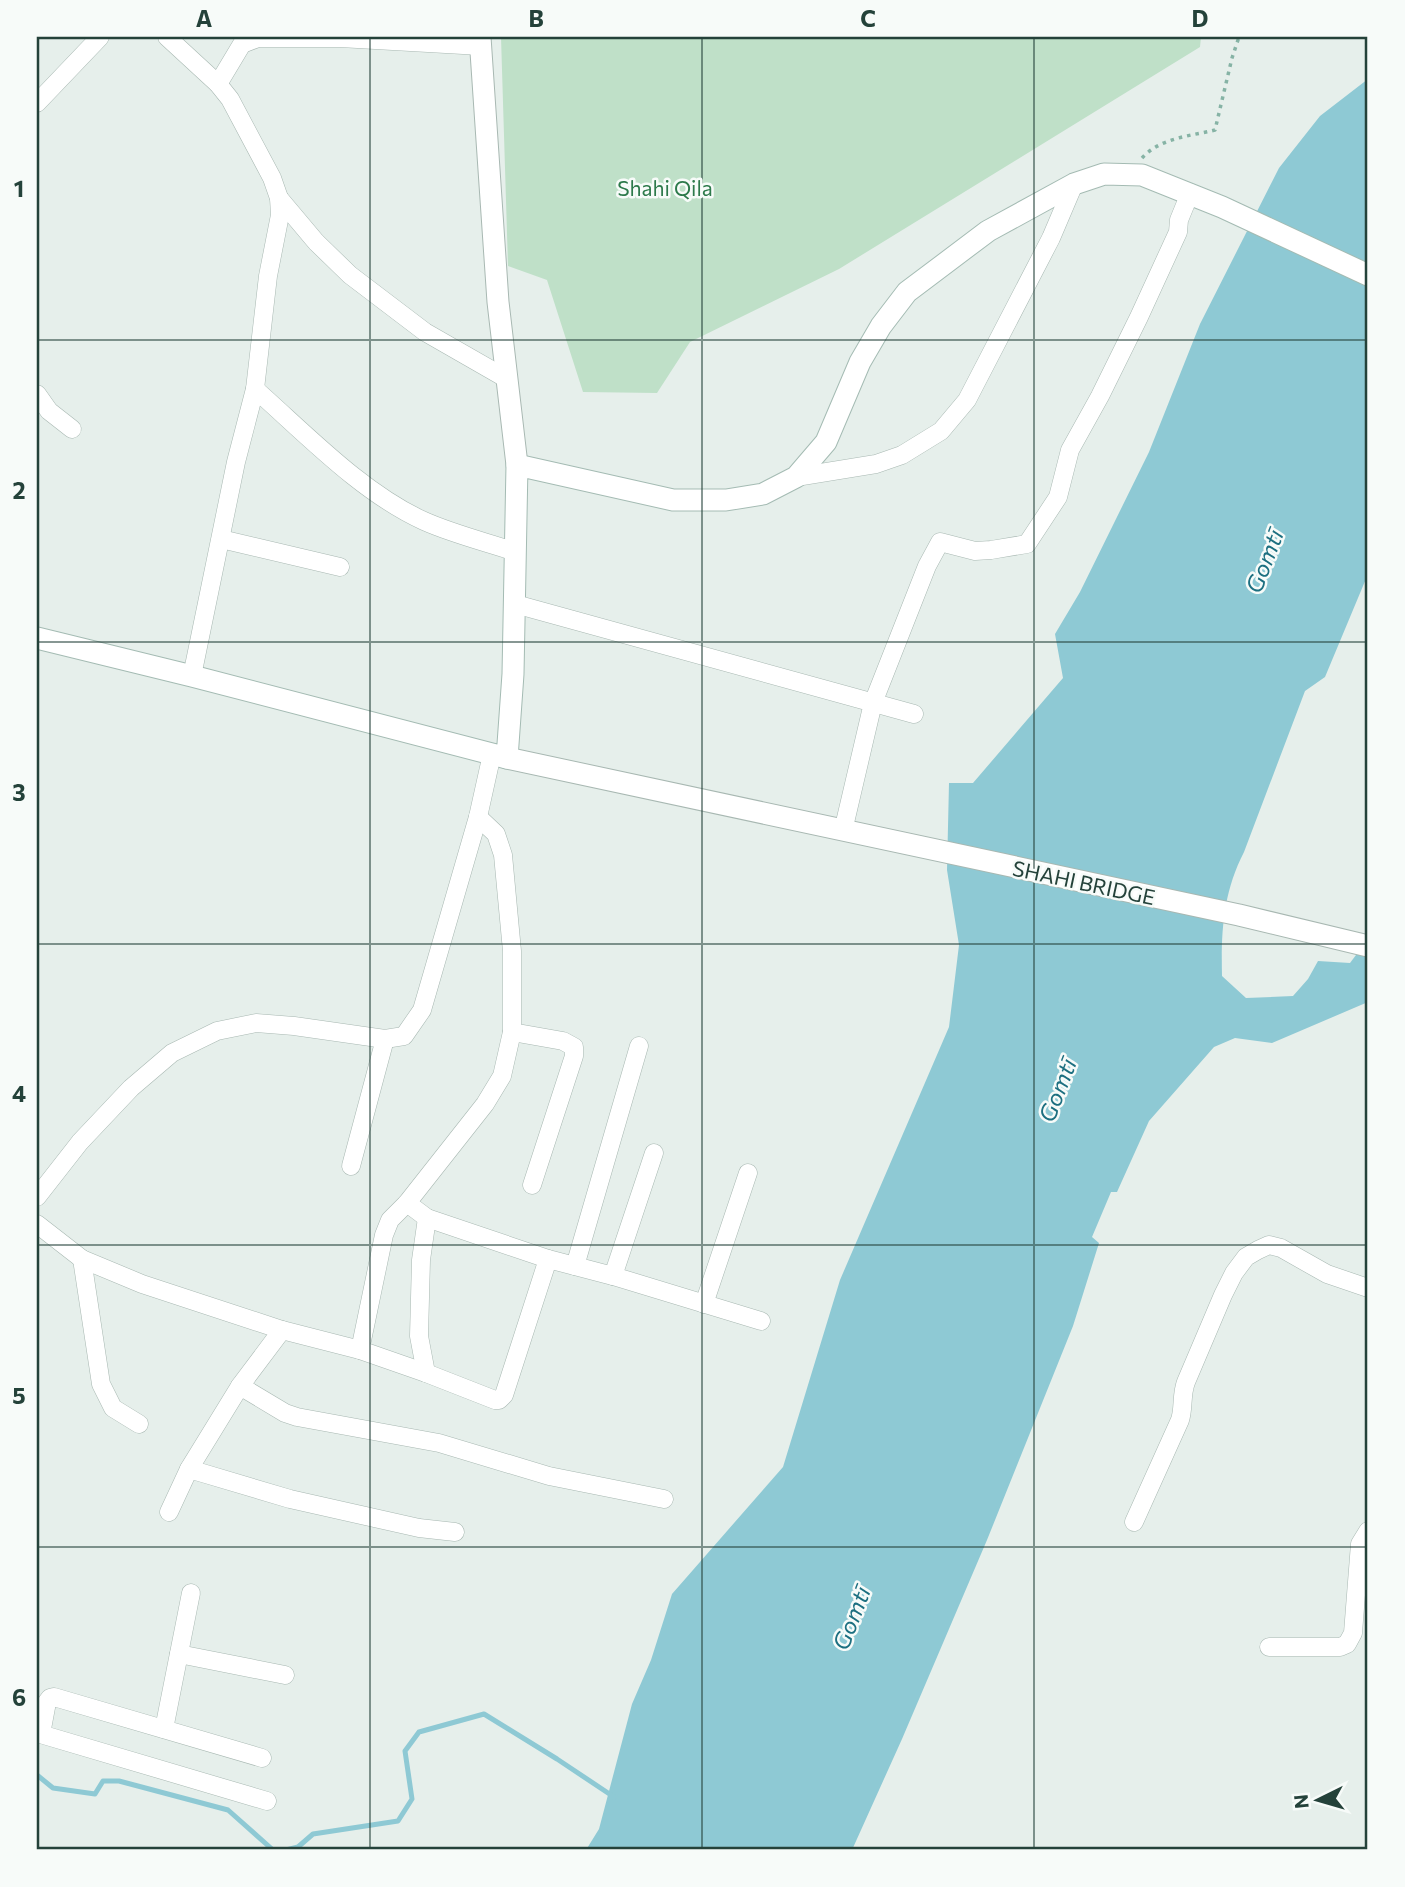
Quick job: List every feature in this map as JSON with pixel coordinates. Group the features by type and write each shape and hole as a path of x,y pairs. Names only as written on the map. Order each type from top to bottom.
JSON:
{"main road":[{"path":"480,41 497,289 517,465 513,674 499,756"},
{"path":"517,465 673,500 726,500 763,494 796,477 826,442 860,362 881,326 908,292 988,231 1074,184 1104,174 1142,175 1190,193 1368,275"},
{"name":"SHAHI BRIDGE","path":"37,638 499,756 1239,915 1368,946"}],"street":[{"path":"37,103 100,37"},
{"path":"167,37 218,84 230,99 272,178 279,198 280,215 268,276 255,389 236,462 192,676"},
{"path":"218,84 242,44 258,38 480,41"},
{"path":"796,477 876,464 902,455 941,431 967,400 1051,238 1074,184"},
{"path":"843,831 873,703 927,566 940,542 975,551 1027,544 1058,497 1070,450 1139,317 1178,232 1190,193"},
{"path":"279,198 316,242 350,275 425,332 507,379"},
{"path":"255,389 383,498 425,521 516,552"},
{"path":"37,394 49,411 72,429"},
{"path":"220,539 340,567"},
{"path":"515,604 914,714"},
{"path":"37,1197 80,1142 131,1088 172,1054 217,1031 256,1023 385,1039 404,1035 422,1010 478,817 499,756"},
{"path":"360,1350 384,1235 390,1220 407,1203 485,1104 502,1076 512,1032 512,951 503,855 496,834 478,817"},
{"path":"512,1032 563,1041 574,1047 574,1056 532,1185"},
{"path":"351,1166 385,1039"},
{"path":"575,1266 639,1046"},
{"path":"613,1276 654,1153"},
{"path":"704,1304 748,1173"},
{"path":"407,1203 427,1218 548,1259 761,1321"},
{"path":"426,1373 419,1336 421,1260 427,1218"},
{"path":"37,1224 82,1259 142,1284 282,1331 360,1350 495,1400 504,1395 548,1259"},
{"path":"1134,1522 1180,1420 1183,1410 1182,1393 1186,1382 1223,1295 1234,1273 1246,1258 1269,1245 1281,1248 1327,1274 1368,1288"},
{"path":"82,1259 102,1384 113,1408 139,1424"},
{"path":"169,1512 190,1469 240,1386 282,1331"},
{"path":"240,1386 285,1413 297,1417 439,1443 549,1476 664,1499"},
{"path":"190,1469 290,1499 419,1528 455,1532"},
{"path":"1269,1647 1340,1647 1347,1644 1353,1633 1360,1544 1368,1531"},
{"path":"164,1729 191,1593"},
{"path":"178,1654 285,1675"},
{"path":"262,1758 54,1697 47,1702 39,1734 267,1801"}],"path":[{"path":"1132,174 1143,156 1154,147 1215,130 1239,37"}],"green space":[{"name":"Shahi Qila","path":"501,37 1201,37 1200,47 839,269 690,342 657,393 583,392 547,280 508,266"}],"water":[{"name":"Gomtī","path":"1368,79 1368,574 1325,677 1305,691 1237,867 1225,912 1222,976 1246,998 1293,996 1308,979 1318,961 1350,963 1368,939 1368,1002 1272,1043 1235,1038 1214,1047 1149,1121 1117,1192 1111,1192 1092,1237 1099,1243 1073,1326 987,1540 852,1850 586,1850 599,1829 632,1704 651,1660 672,1594 783,1467 840,1280 949,1027 959,945 947,870 949,783 973,783 1063,678 1055,634 1080,592 1149,452 1200,324 1279,168 1320,116"}],"waterway":[{"path":"286,1850 298,1847 313,1834 398,1821 412,1799 405,1751 419,1732 484,1714 614,1797"},
{"path":"37,1775 53,1788 95,1794 103,1781 119,1781 228,1810 273,1850"}]}
